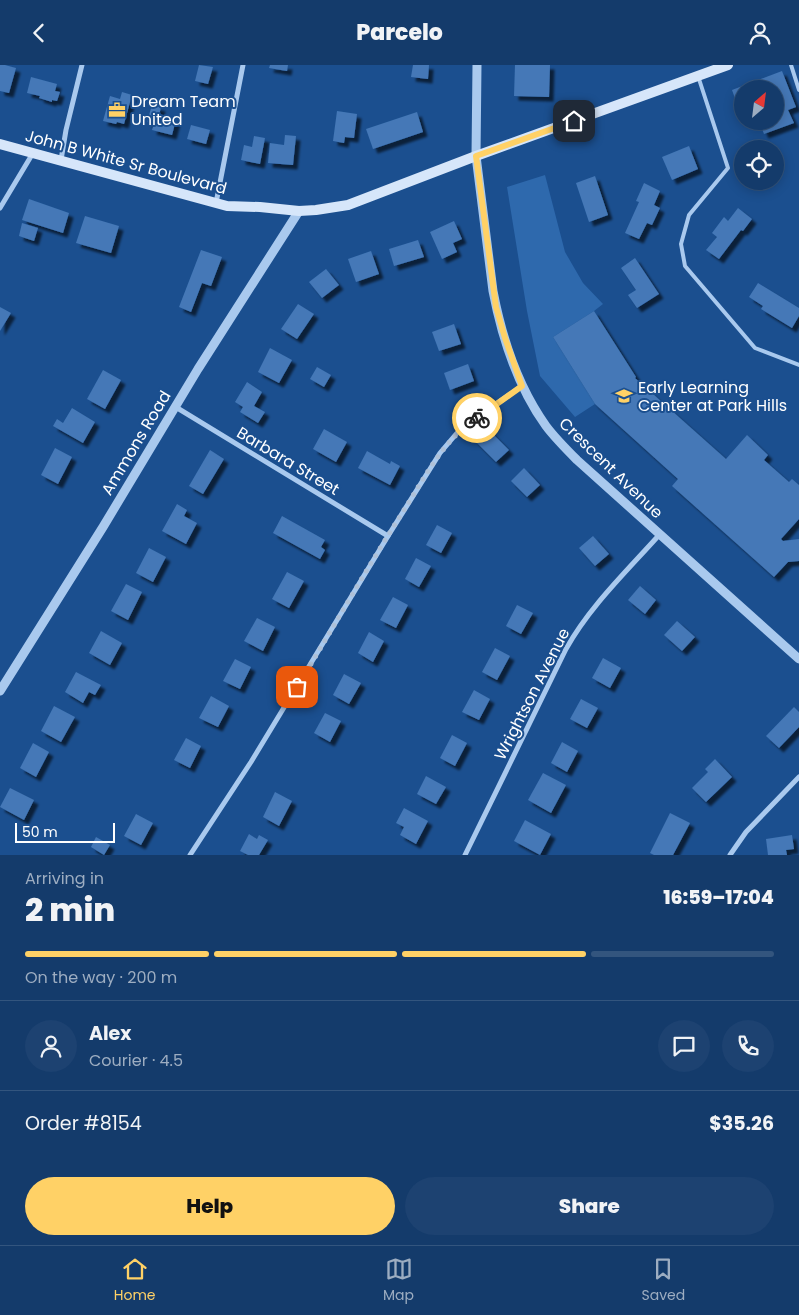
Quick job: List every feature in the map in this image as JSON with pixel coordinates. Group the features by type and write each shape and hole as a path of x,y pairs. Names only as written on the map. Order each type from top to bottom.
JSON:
{"main road":[{"name":"John B White Sr Boulevard","path":"0,144 227,206 300,211 316,210 348,205 704,71 728,65"}],"street":[{"path":"61,160 66,130 82,65"},
{"path":"216,203 244,65"},
{"name":"Crescent Avenue","path":"477,65 476,156 496,307 522,386 542,419 561,444 799,659"},
{"path":"0,208 34,153"},
{"name":"Ammons Road","path":"0,691 103,527 174,407 300,211"},
{"path":"190,855 251,763 440,453 466,425 522,386"},
{"name":"Barbara Street","path":"174,407 388,536"},
{"name":"Wrightson Avenue","path":"465,855 575,632 598,602 660,535"},
{"path":"730,855 746,833 799,777"}],"lane":[{"path":"791,65 799,90"},
{"path":"704,71 728,167 689,215 681,244 685,266 755,348 799,365"}],"shaded area":[{"path":"545,175 565,252 583,283 603,304 553,337 595,404 575,417 540,376 527,311 507,187"}],"building":[{"path":"0,65 16,68 9,93 0,91"},
{"path":"199,65 213,67 208,84 195,81"},
{"path":"270,65 288,65 287,71 269,68"},
{"path":"413,65 429,65 428,79 411,77"},
{"path":"515,65 550,65 549,97 514,96"},
{"path":"782,71 796,107 788,110 794,123 784,127 784,80 758,80"},
{"path":"31,77 57,84 55,91 60,92 57,101 52,100 52,102 39,98 40,96 27,93"},
{"name":"Dream Team United","path":"122,92 132,95 124,124 103,121 110,96 120,99"},
{"path":"152,105 161,107 159,116 176,120 172,135 152,130 154,124 147,122"},
{"path":"337,111 357,114 354,138 345,137 344,143 333,141"},
{"path":"417,112 423,132 373,149 366,129"},
{"path":"191,125 210,130 206,144 187,139"},
{"path":"762,130 775,130 764,134"},
{"path":"285,135 296,136 293,165 268,163 270,143 284,145"},
{"path":"254,136 265,138 260,164 241,160 244,145 252,147"},
{"path":"689,146 698,169 672,180 662,157"},
{"path":"595,176 608,215 589,222 576,183"},
{"path":"644,183 660,191 654,205 660,208 652,225 647,223 639,239 625,233 639,202 636,201"},
{"path":"29,199 69,213 63,233 22,220"},
{"path":"738,208 752,219 719,259 706,250 717,237 712,233 724,217 728,221"},
{"path":"85,216 119,226 111,253 76,243"},
{"path":"454,221 462,239 453,243 457,252 442,259 430,232"},
{"path":"22,223 38,228 34,241 19,236"},
{"path":"418,240 424,257 394,266 389,249"},
{"path":"201,250 222,257 211,286 202,283 191,312 179,307"},
{"path":"371,251 379,274 356,282 348,259"},
{"path":"635,258 659,294 637,308 628,295 636,290 621,268"},
{"path":"326,269 339,285 322,298 309,282"},
{"path":"758,283 799,308 799,316 792,328 761,309 763,306 749,297"},
{"path":"298,304 314,314 297,339 281,329"},
{"path":"0,307 11,313 0,331"},
{"path":"594,311 635,378 726,459 747,435 768,455 764,460 789,482 792,479 799,485 799,519 781,539 783,541 799,539 799,561 788,562 774,577 672,486 678,479 595,404 553,337"},
{"path":"454,324 461,344 439,351 432,332"},
{"path":"270,348 292,360 279,383 258,372"},
{"path":"468,364 474,381 450,390 444,373"},
{"path":"317,367 331,375 324,387 310,379"},
{"path":"103,370 121,380 105,409 87,399"},
{"path":"247,382 262,392 254,406 265,412 258,423 240,412 243,407 235,402"},
{"path":"72,408 95,422 83,443 53,426 57,419 63,423"},
{"path":"487,428 509,450 496,462 474,440"},
{"path":"324,429 347,442 336,462 313,449"},
{"path":"55,448 72,457 58,484 41,475"},
{"path":"210,450 224,459 203,494 189,486"},
{"path":"367,451 390,464 391,461 400,466 390,485 358,468"},
{"path":"524,468 540,485 527,497 511,481"},
{"path":"177,504 187,510 184,516 197,523 186,544 162,531"},
{"path":"282,516 325,540 321,547 325,550 320,559 273,533"},
{"path":"437,525 452,533 441,553 426,545"},
{"path":"593,536 609,554 595,566 579,548"},
{"path":"149,548 166,557 153,582 136,573"},
{"path":"416,558 431,566 419,587 405,579"},
{"path":"287,572 304,581 289,608 272,599"},
{"path":"126,584 142,592 128,620 111,611"},
{"path":"640,586 656,600 645,614 628,600"},
{"path":"393,597 408,605 396,628 380,620"},
{"path":"517,605 533,613 521,634 506,626"},
{"path":"257,618 275,627 263,651 244,641"},
{"path":"677,621 695,637 682,651 664,635"},
{"path":"101,631 122,643 110,665 89,653"},
{"path":"369,632 384,641 373,662 358,653"},
{"path":"495,648 510,656 497,680 482,672"},
{"path":"603,658 621,668 610,688 592,678"},
{"path":"235,659 251,667 240,689 223,681"},
{"path":"76,672 101,685 95,695 89,692 83,703 65,692"},
{"path":"344,674 361,683 349,704 333,695"},
{"path":"474,690 490,699 479,720 462,712"},
{"path":"211,696 229,706 218,727 199,718"},
{"path":"581,699 598,708 587,728 570,719"},
{"path":"54,706 75,717 61,742 41,731"},
{"path":"794,707 799,712 799,727 779,748 766,736"},
{"path":"325,713 341,721 330,742 314,733"},
{"path":"452,735 467,743 455,766 440,758"},
{"path":"186,738 201,746 190,768 174,760"},
{"path":"562,742 578,751 567,772 551,763"},
{"path":"33,743 49,752 36,777 20,768"},
{"path":"715,759 732,777 706,802 692,788 708,772 705,769"},
{"path":"543,773 566,785 551,813 528,800"},
{"path":"426,776 446,787 436,804 417,794"},
{"path":"10,788 34,800 24,820 0,807"},
{"path":"275,792 292,801 279,826 263,817"},
{"path":"404,808 428,821 416,844 400,835 404,827 396,823"},
{"path":"670,813 690,823 673,855 654,855 650,853"},
{"path":"136,814 153,823 141,845 124,836"},
{"path":"525,820 551,834 540,855 514,841"},
{"path":"249,834 257,839 259,835 268,840 259,855 248,855 240,851"},
{"path":"792,835 794,849 786,850 787,855 768,855 766,839"},
{"path":"96,837 110,845 104,855 91,847"}],"way so far":[{"path":"297,687 440,453 457,433 477,418"}],"place":[{"name":"Dream Team United","path":"117,110"},
{"name":"Early Learning Center at Park Hills","path":"624,396"}],"route":[{"path":"477,418 522,386 496,307 476,156 574,121"}]}
